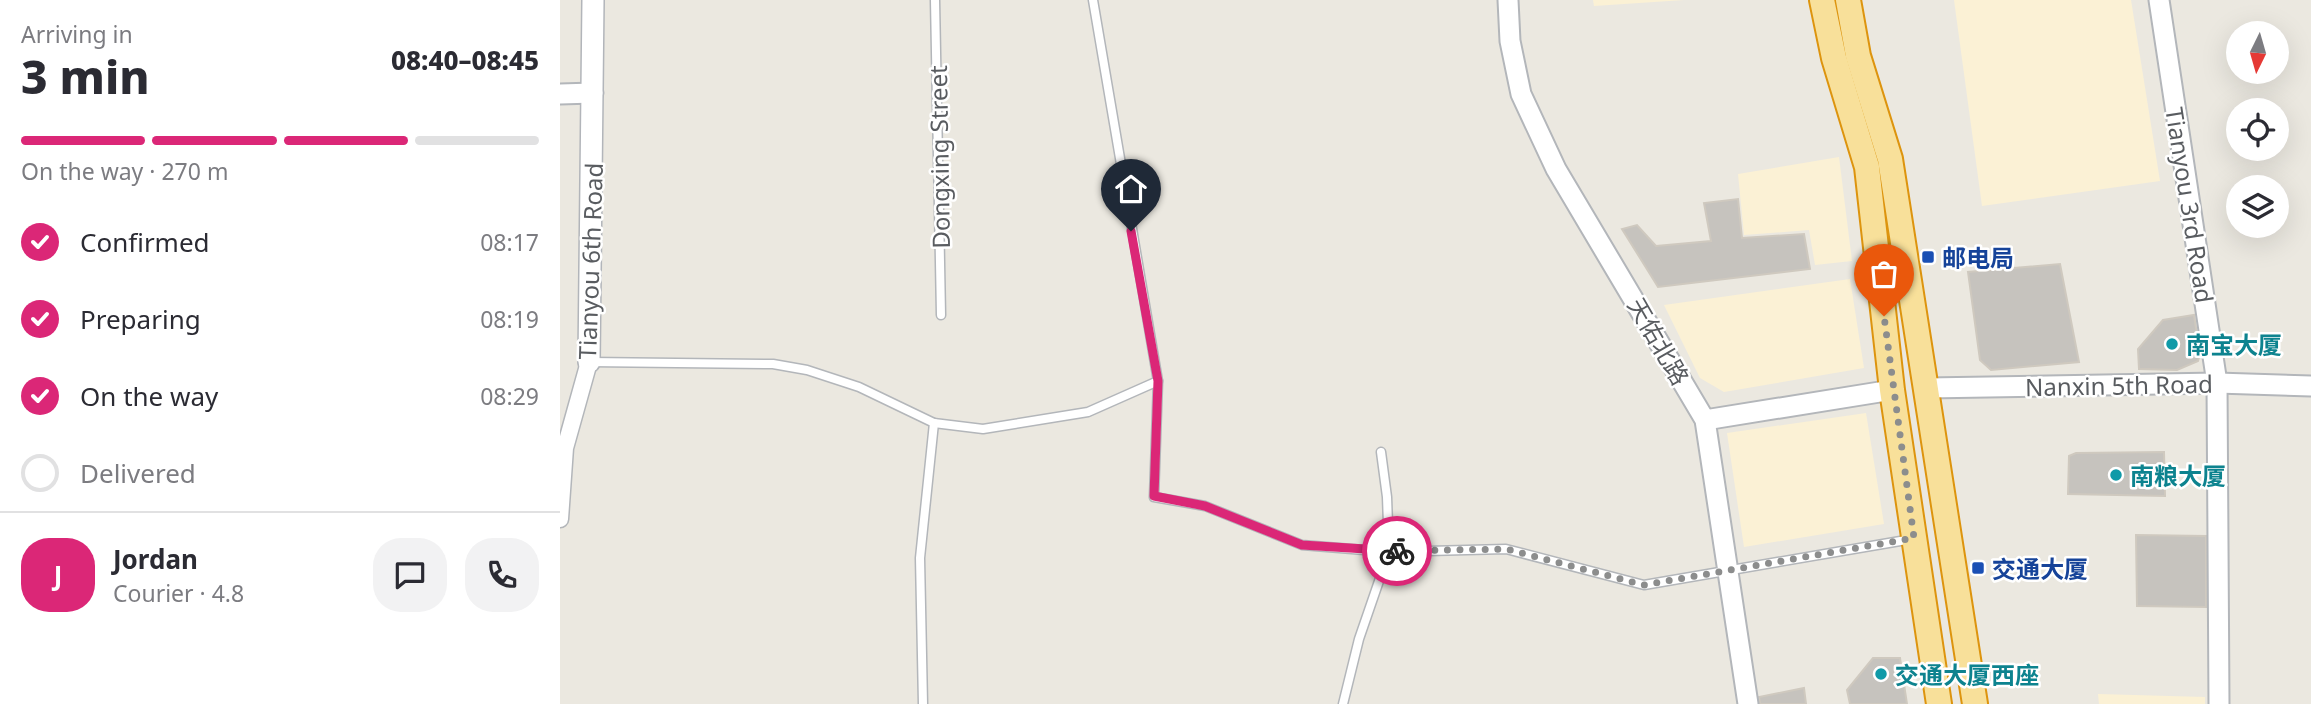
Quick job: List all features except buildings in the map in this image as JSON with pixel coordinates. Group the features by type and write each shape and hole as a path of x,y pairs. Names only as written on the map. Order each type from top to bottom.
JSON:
{"highway":[{"path":"1822,0 1834,58 1867,167 1892,390 1940,704"},
{"path":"1848,0 1858,56 1890,159 1975,704"}],"main road":[{"name":"Tianyou 6th Road","path":"589,362 593,0"}],"street":[{"name":"天佑北路","path":"1508,0 1510,41 1521,94 1556,169 1705,420 1748,704"},
{"name":"Tianyou 3rd Road","path":"2159,0 2217,383 2219,704"},
{"path":"560,93 593,93"},
{"name":"Tianyou 6th Road","path":"560,519 565,448 589,362"},
{"name":"Nanxin 5th Road","path":"1927,388 2217,383 2311,386"},
{"path":"1705,420 1892,390"}],"lane":[{"name":"Dongxing Street","path":"935,0 941,315"},
{"path":"1093,0 1158,381 1154,496 1205,506 1302,545 1389,552 1506,549 1644,585 1914,538"},
{"path":"589,362 763,364 807,370 859,387 934,423 983,429 1088,412 1158,381"},
{"path":"923,704 920,558 934,423"},
{"path":"1343,704 1359,639 1389,552 1387,497 1381,452"}],"shaded area":[{"path":"1593,0 1684,0 1594,6"},
{"path":"1954,0 2131,0 2160,181 1982,206"},
{"path":"1839,157 1852,261 1815,265 1809,230 1744,235 1738,174"},
{"path":"1850,279 1864,368 1724,392 1700,378 1664,305"},
{"path":"1866,413 1884,524 1744,547 1727,433"},
{"path":"2098,694 2205,697 2205,704 2099,704"}],"way so far":[{"path":"1397,551 1506,549 1644,585 1914,538 1884,316"}],"place":[{"name":"邮电局","path":"1928,257"},
{"name":"南宝大厦","path":"2172,344"},
{"name":"南粮大厦","path":"2116,475"},
{"name":"交通大厦","path":"1978,568"},
{"name":"交通大厦西座","path":"1881,674"}],"route":[{"path":"1131,231 1158,381 1154,496 1205,506 1302,545 1397,551"}]}
